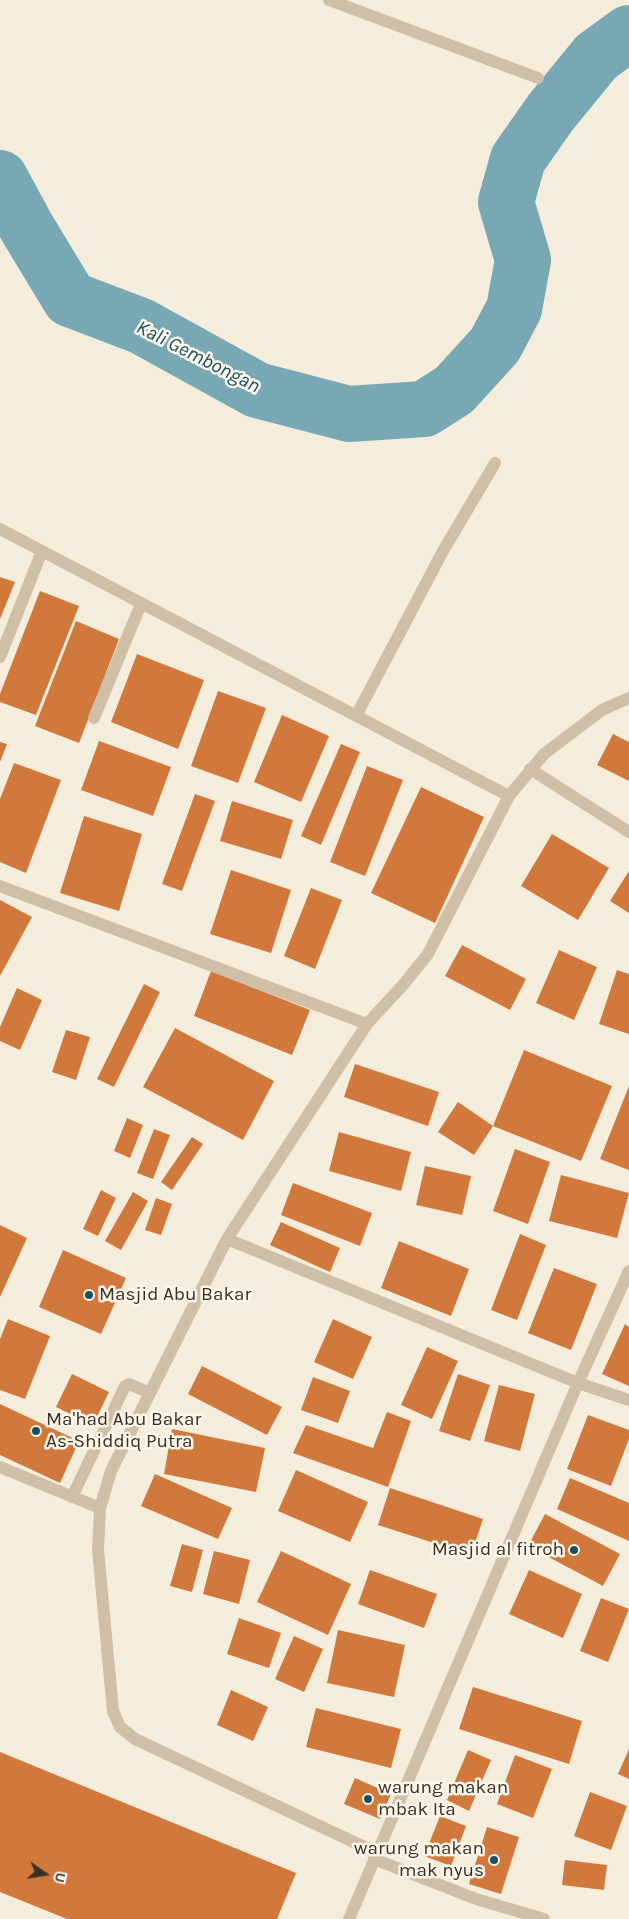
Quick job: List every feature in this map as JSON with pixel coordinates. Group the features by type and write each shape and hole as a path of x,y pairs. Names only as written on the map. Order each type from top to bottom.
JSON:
{"street":[{"path":"329,0 538,78"},
{"path":"356,716 443,550 495,463"},
{"path":"0,529 509,796"},
{"path":"0,657 42,551"},
{"path":"94,718 141,604"},
{"path":"544,1919 476,1900 376,1856 135,1739 120,1727 113,1711 98,1550 100,1508 112,1471 227,1238 367,1024 403,985 428,954 509,796 544,754 602,710 629,698"},
{"path":"530,769 629,832"},
{"path":"0,886 367,1024"},
{"path":"227,1238 578,1383 629,1400"},
{"path":"349,1919 578,1383 629,1271"},
{"path":"72,1497 125,1386 129,1384 134,1385 150,1393"},
{"path":"0,1468 100,1508"}],"building":[{"path":"0,577 15,582 0,619"},
{"path":"40,591 79,606 36,715 0,702 0,694"},
{"path":"76,621 119,639 79,743 35,726"},
{"path":"137,654 204,680 178,749 111,722"},
{"path":"218,691 266,708 238,783 191,766"},
{"path":"282,715 329,736 301,802 254,782"},
{"path":"613,734 629,742 629,781 597,765"},
{"path":"99,741 171,767 153,816 81,790"},
{"path":"0,742 7,744 0,762"},
{"path":"341,744 360,752 321,845 301,836"},
{"path":"14,763 61,780 26,873 0,862 0,799"},
{"path":"367,766 403,780 365,876 330,862"},
{"path":"421,787 484,817 435,923 371,893"},
{"path":"195,794 215,801 182,891 162,884"},
{"path":"232,801 293,820 281,859 220,841"},
{"path":"84,816 142,834 119,911 60,893"},
{"path":"552,834 609,868 578,920 521,886"},
{"path":"231,870 291,890 271,953 210,934"},
{"path":"629,871 629,913 610,901"},
{"path":"311,888 342,900 315,969 284,956"},
{"path":"0,900 32,917 0,976"},
{"path":"462,945 526,979 510,1010 445,976"},
{"path":"559,950 597,967 574,1020 536,1003"},
{"path":"617,970 629,974 629,1034 599,1024"},
{"path":"211,971 310,1010 292,1055 194,1016"},
{"path":"144,984 160,992 114,1087 97,1079"},
{"path":"17,988 42,1000 20,1050 0,1041 0,1027"},
{"path":"175,1028 274,1081 243,1140 143,1087"},
{"path":"66,1030 90,1037 76,1080 52,1072"},
{"path":"524,1050 612,1086 581,1161 493,1126"},
{"path":"355,1064 439,1092 428,1126 344,1097"},
{"path":"629,1086 629,1170 600,1159"},
{"path":"458,1102 493,1126 474,1155 438,1132"},
{"path":"127,1118 143,1125 130,1158 114,1151"},
{"path":"154,1129 170,1135 153,1179 137,1173"},
{"path":"339,1132 411,1152 401,1191 329,1171"},
{"path":"192,1137 203,1144 172,1190 161,1182"},
{"path":"515,1149 550,1162 528,1224 493,1211"},
{"path":"425,1166 471,1176 462,1215 416,1205"},
{"path":"561,1175 629,1193 617,1238 549,1221"},
{"path":"293,1183 372,1213 360,1246 281,1215"},
{"path":"101,1190 116,1198 98,1236 83,1229"},
{"path":"133,1192 148,1201 121,1250 105,1241"},
{"path":"156,1198 172,1204 161,1235 145,1230"},
{"path":"281,1222 340,1248 330,1272 270,1245"},
{"path":"0,1225 27,1238 0,1297"},
{"path":"520,1234 546,1245 517,1320 491,1310"},
{"path":"399,1241 469,1269 451,1316 381,1288"},
{"path":"63,1250 126,1278 101,1334 39,1307"},
{"path":"554,1268 597,1284 571,1350 528,1333"},
{"path":"8,1319 50,1336 25,1399 0,1390 0,1339"},
{"path":"333,1319 372,1337 353,1379 314,1362"},
{"path":"625,1324 629,1327 629,1386 602,1374"},
{"path":"427,1347 458,1361 432,1419 401,1405"},
{"path":"202,1366 282,1407 267,1435 188,1394"},
{"path":"72,1374 109,1392 93,1425 56,1407"},
{"path":"458,1374 490,1385 470,1441 439,1431"},
{"path":"313,1377 350,1391 338,1423 301,1410"},
{"path":"499,1385 535,1394 520,1451 484,1441"},
{"path":"0,1404 79,1441 60,1483 0,1455"},
{"path":"387,1412 411,1421 388,1487 293,1453 306,1425 373,1448"},
{"path":"588,1415 629,1430 629,1439 611,1486 567,1469"},
{"path":"172,1429 265,1448 256,1492 164,1474"},
{"path":"296,1470 368,1502 350,1542 278,1511"},
{"path":"155,1474 232,1508 218,1539 141,1506"},
{"path":"570,1478 629,1503 629,1541 557,1509"},
{"path":"390,1488 483,1519 471,1555 378,1525"},
{"name":"Masjid al fitroh","path":"545,1514 620,1554 603,1586 528,1546"},
{"path":"182,1544 203,1550 192,1592 170,1586"},
{"path":"214,1551 250,1560 239,1604 203,1594"},
{"path":"281,1551 351,1584 328,1635 257,1602"},
{"path":"370,1570 437,1594 424,1628 358,1604"},
{"path":"529,1570 582,1594 563,1638 509,1614"},
{"path":"601,1598 629,1609 608,1662 580,1651"},
{"path":"239,1618 281,1633 269,1668 227,1654"},
{"path":"338,1630 405,1645 394,1697 327,1683"},
{"path":"294,1636 323,1649 304,1692 275,1679"},
{"path":"473,1687 582,1721 569,1764 459,1729"},
{"path":"231,1690 268,1707 253,1741 217,1725"},
{"path":"316,1708 401,1729 391,1768 306,1747"},
{"path":"629,1749 629,1779 618,1774"},
{"path":"468,1750 491,1760 469,1811 447,1800"},
{"path":"0,1752 296,1873 277,1919 67,1919 0,1892"},
{"path":"515,1755 552,1769 533,1818 497,1804"},
{"name":"warung makan mbak Ita","path":"355,1778 391,1794 380,1819 344,1804"},
{"path":"590,1792 627,1806 611,1850 574,1836"},
{"path":"440,1816 466,1826 451,1866 424,1856"},
{"name":"warung makan mak nyus","path":"487,1827 519,1837 501,1894 469,1884"},
{"path":"565,1860 607,1865 604,1890 562,1885"}],"waterway":[{"name":"Kali Gembongan","path":"0,178 27,228 70,299 141,326 257,390 349,414 424,409 454,390 495,345 514,309 523,260 506,202 518,159 551,112 596,57 629,33"}],"place":[{"name":"Masjid Abu Bakar","path":"89,1295"},
{"name":"Ma'had Abu Bakar As-Shiddiq Putra","path":"36,1431"},
{"name":"Masjid al fitroh","path":"574,1550"},
{"name":"warung makan mbak Ita","path":"368,1799"},
{"name":"warung makan mak nyus","path":"494,1860"}]}
